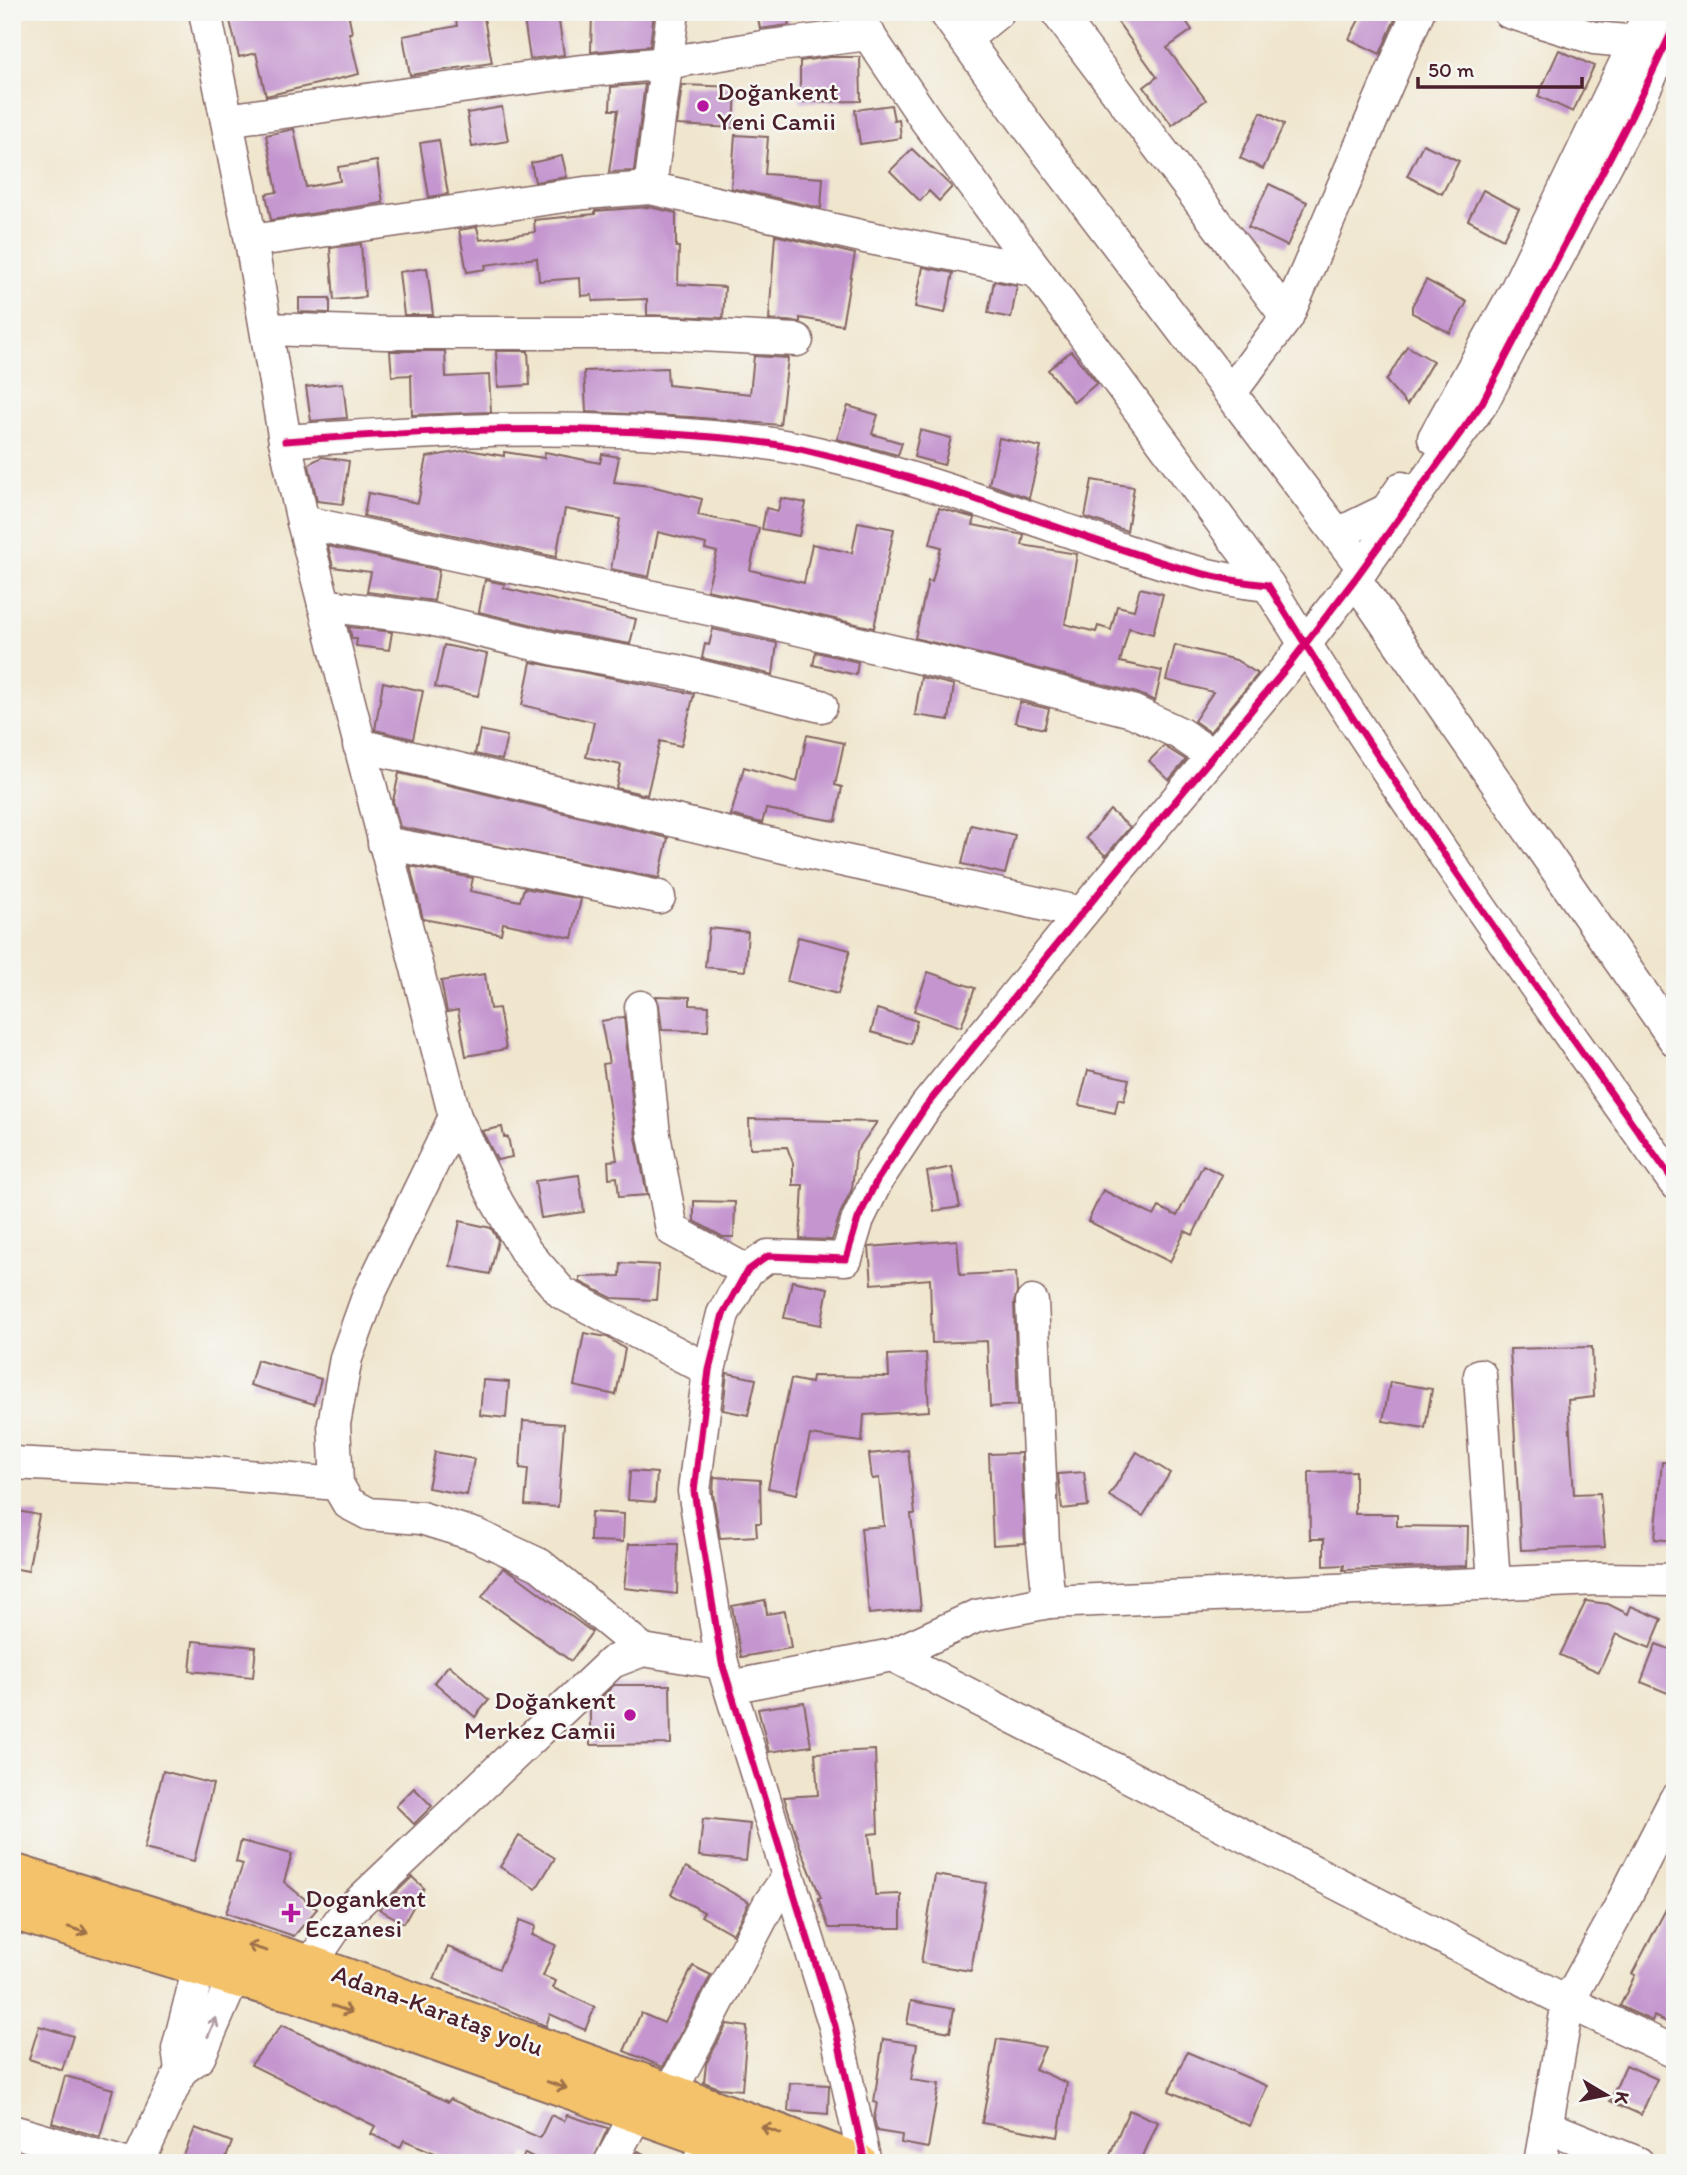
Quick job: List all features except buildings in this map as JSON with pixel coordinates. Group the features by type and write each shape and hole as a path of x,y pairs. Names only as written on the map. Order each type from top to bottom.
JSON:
{"main road":[{"name":"Adana-Karataş yolu","path":"12,1873 304,1979 637,2113 705,2151 778,2163"},
{"name":"Adana-Karataş yolu","path":"12,1910 216,1972 304,1979 670,2093 858,2163"}],"street":[{"path":"205,12 251,241 285,441 303,522 455,1117 526,1252 562,1293 709,1370"},
{"path":"650,188 673,12"},
{"path":"945,12 1029,128 1338,534 1359,573 1675,1040"},
{"path":"965,39 998,12"},
{"path":"1057,12 1287,317"},
{"path":"1231,392 1287,317 1418,12"},
{"path":"1509,12 1594,38 1637,42"},
{"path":"1338,534 1387,510 1432,441 1515,292 1650,12"},
{"path":"227,120 518,79 666,63 763,47 861,23 926,120 1268,585 1447,858 1675,1184"},
{"path":"865,2163 835,2026 726,1675 694,1491 709,1370 723,1314 747,1271 768,1256 846,1259 858,1219 877,1180 926,1106 1305,645 1359,573 1482,403 1631,117 1675,25"},
{"path":"251,241 585,193 650,188 865,237 1037,271"},
{"path":"267,330 662,333 797,340"},
{"path":"285,441 421,431 539,428 744,439 815,452 919,480 1152,561 1231,582 1268,585"},
{"path":"303,522 951,664 1132,711 1179,733 1213,756"},
{"path":"324,606 430,619 559,650 678,671 821,706"},
{"path":"359,745 809,853 1082,913"},
{"path":"384,843 659,897"},
{"path":"641,1007 654,1135 672,1230 747,1271"},
{"path":"455,1117 369,1294 346,1358 334,1424 337,1484 348,1503 369,1514 421,1518 476,1535 540,1565 643,1650 726,1675 892,1655 977,1616 1049,1602 1598,1578 1675,1580"},
{"path":"1032,1302 1042,1543 1049,1602"},
{"path":"1480,1375 1494,1583"},
{"path":"12,1463 214,1473 337,1484"},
{"path":"304,1979 341,1919 612,1662 643,1650"},
{"path":"892,1655 1568,2001 1675,2052"},
{"path":"1540,2163 1568,2001 1675,1800"},
{"path":"670,2093 769,1904 788,1877"},
{"path":"138,2163 181,2070 178,2049 216,1972"},
{"path":"610,2163 637,2113"},
{"path":"1546,2126 1639,2163"},
{"path":"12,2130 122,2163"}],"cycle path":[{"path":"865,2163 835,2026 722,1663 694,1491 709,1370 723,1314 747,1271 768,1256 846,1259 858,1219 877,1180 926,1106 1082,913 1289,665 1355,579 1482,403 1631,117 1675,25"},
{"path":"285,441 526,429 623,431 763,443 851,461 917,480 1172,566 1220,578 1268,585 1416,813 1675,1183"}],"place":[{"name":"Doğankent Yeni Camii","path":"703,106"},
{"name":"Doğankent Merkez Camii","path":"630,1715"},
{"name":"Dogankent Eczanesi","path":"291,1913"}]}
